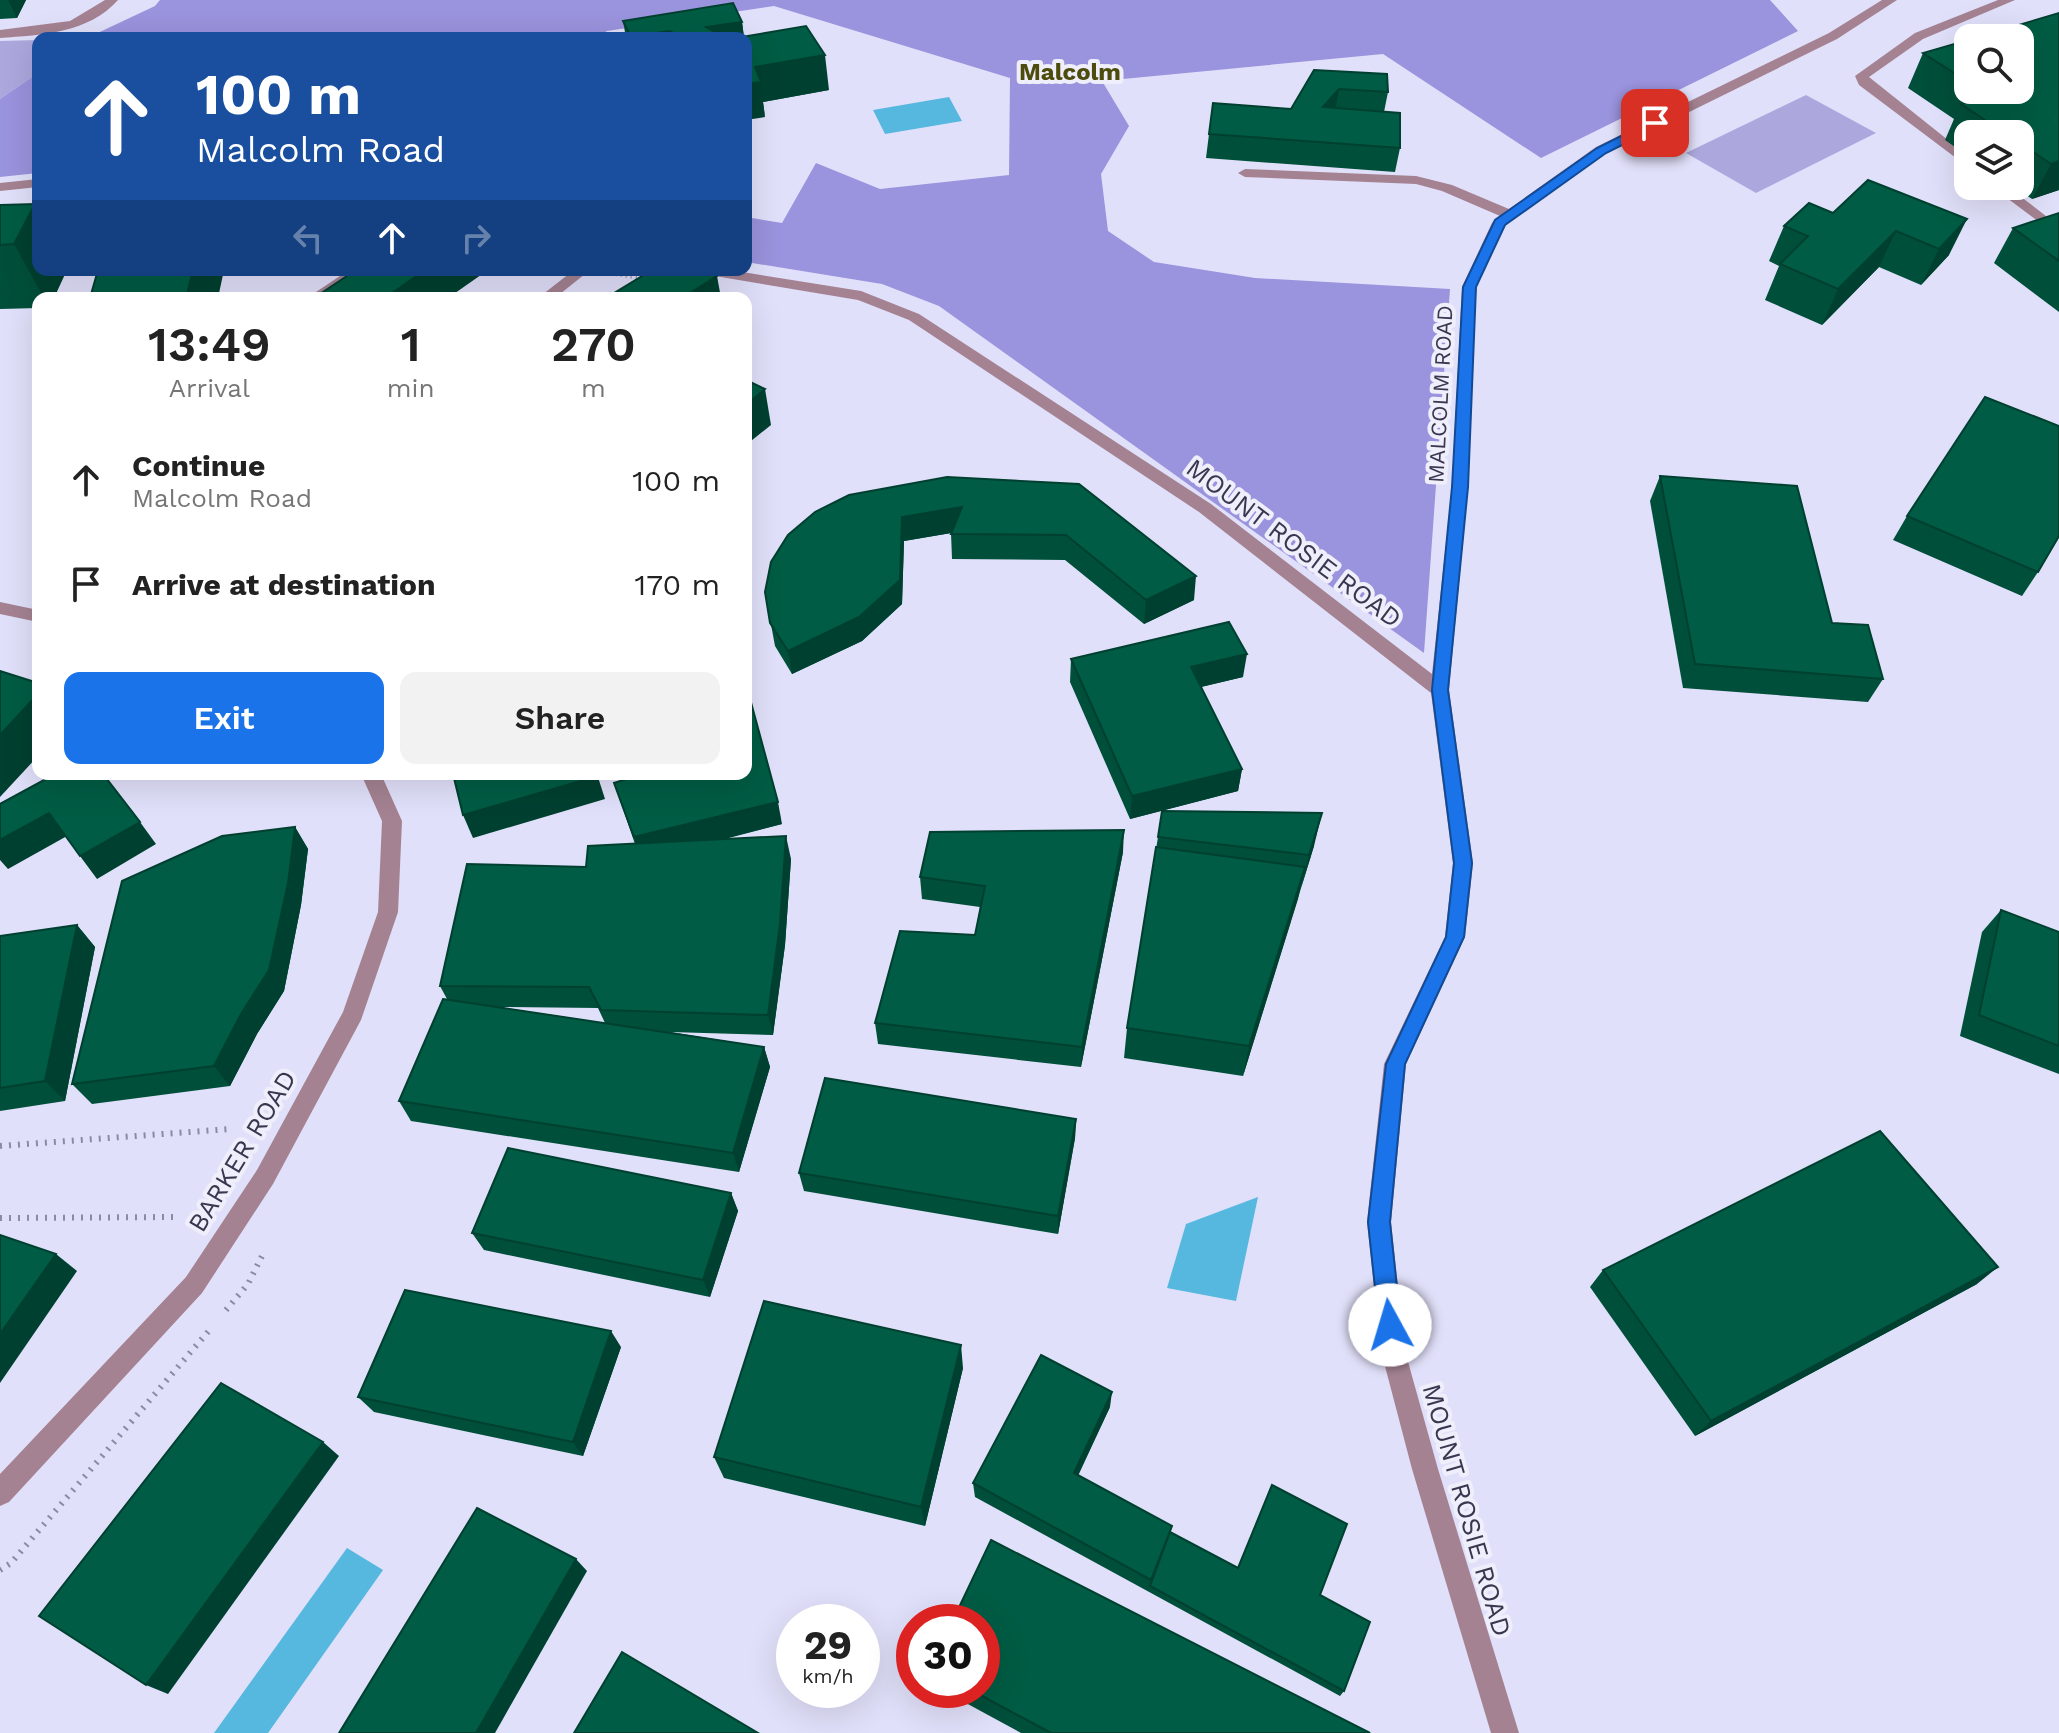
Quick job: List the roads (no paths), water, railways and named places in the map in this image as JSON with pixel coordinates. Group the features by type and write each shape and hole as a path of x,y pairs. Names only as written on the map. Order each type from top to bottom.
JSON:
{"street":[{"path":"0,34 76,24 90,19 112,0"},
{"name":"MALCOLM ROAD","path":"1440,690 1460,487 1469,287 1499,223 1601,150 1833,36 1891,0"},
{"path":"1954,152 1864,82 1862,76 1919,36 2009,0"},
{"path":"1245,173 1416,180 1447,188 1510,215"},
{"path":"0,187 32,184"},
{"path":"2016,200 2059,233"},
{"path":"324,292 349,276"},
{"path":"553,292 575,276"},
{"name":"MOUNT ROSIE ROAD","path":"739,276 861,296 914,317 1205,508 1440,690 1463,863 1455,937 1395,1064 1379,1222 1393,1351 1425,1469 1505,1733"},
{"path":"0,608 32,615"},
{"name":"BARKER ROAD","path":"0,1493 194,1285 265,1177 353,1014 388,912 392,821 374,780"}],"water":[{"path":"949,97 962,121 885,134 873,110"},
{"path":"1258,1197 1236,1301 1167,1288 1186,1224"},
{"path":"347,1548 383,1570 268,1733 214,1733"}],"district":[{"name":"Malcolm","path":"1070,72"}]}
